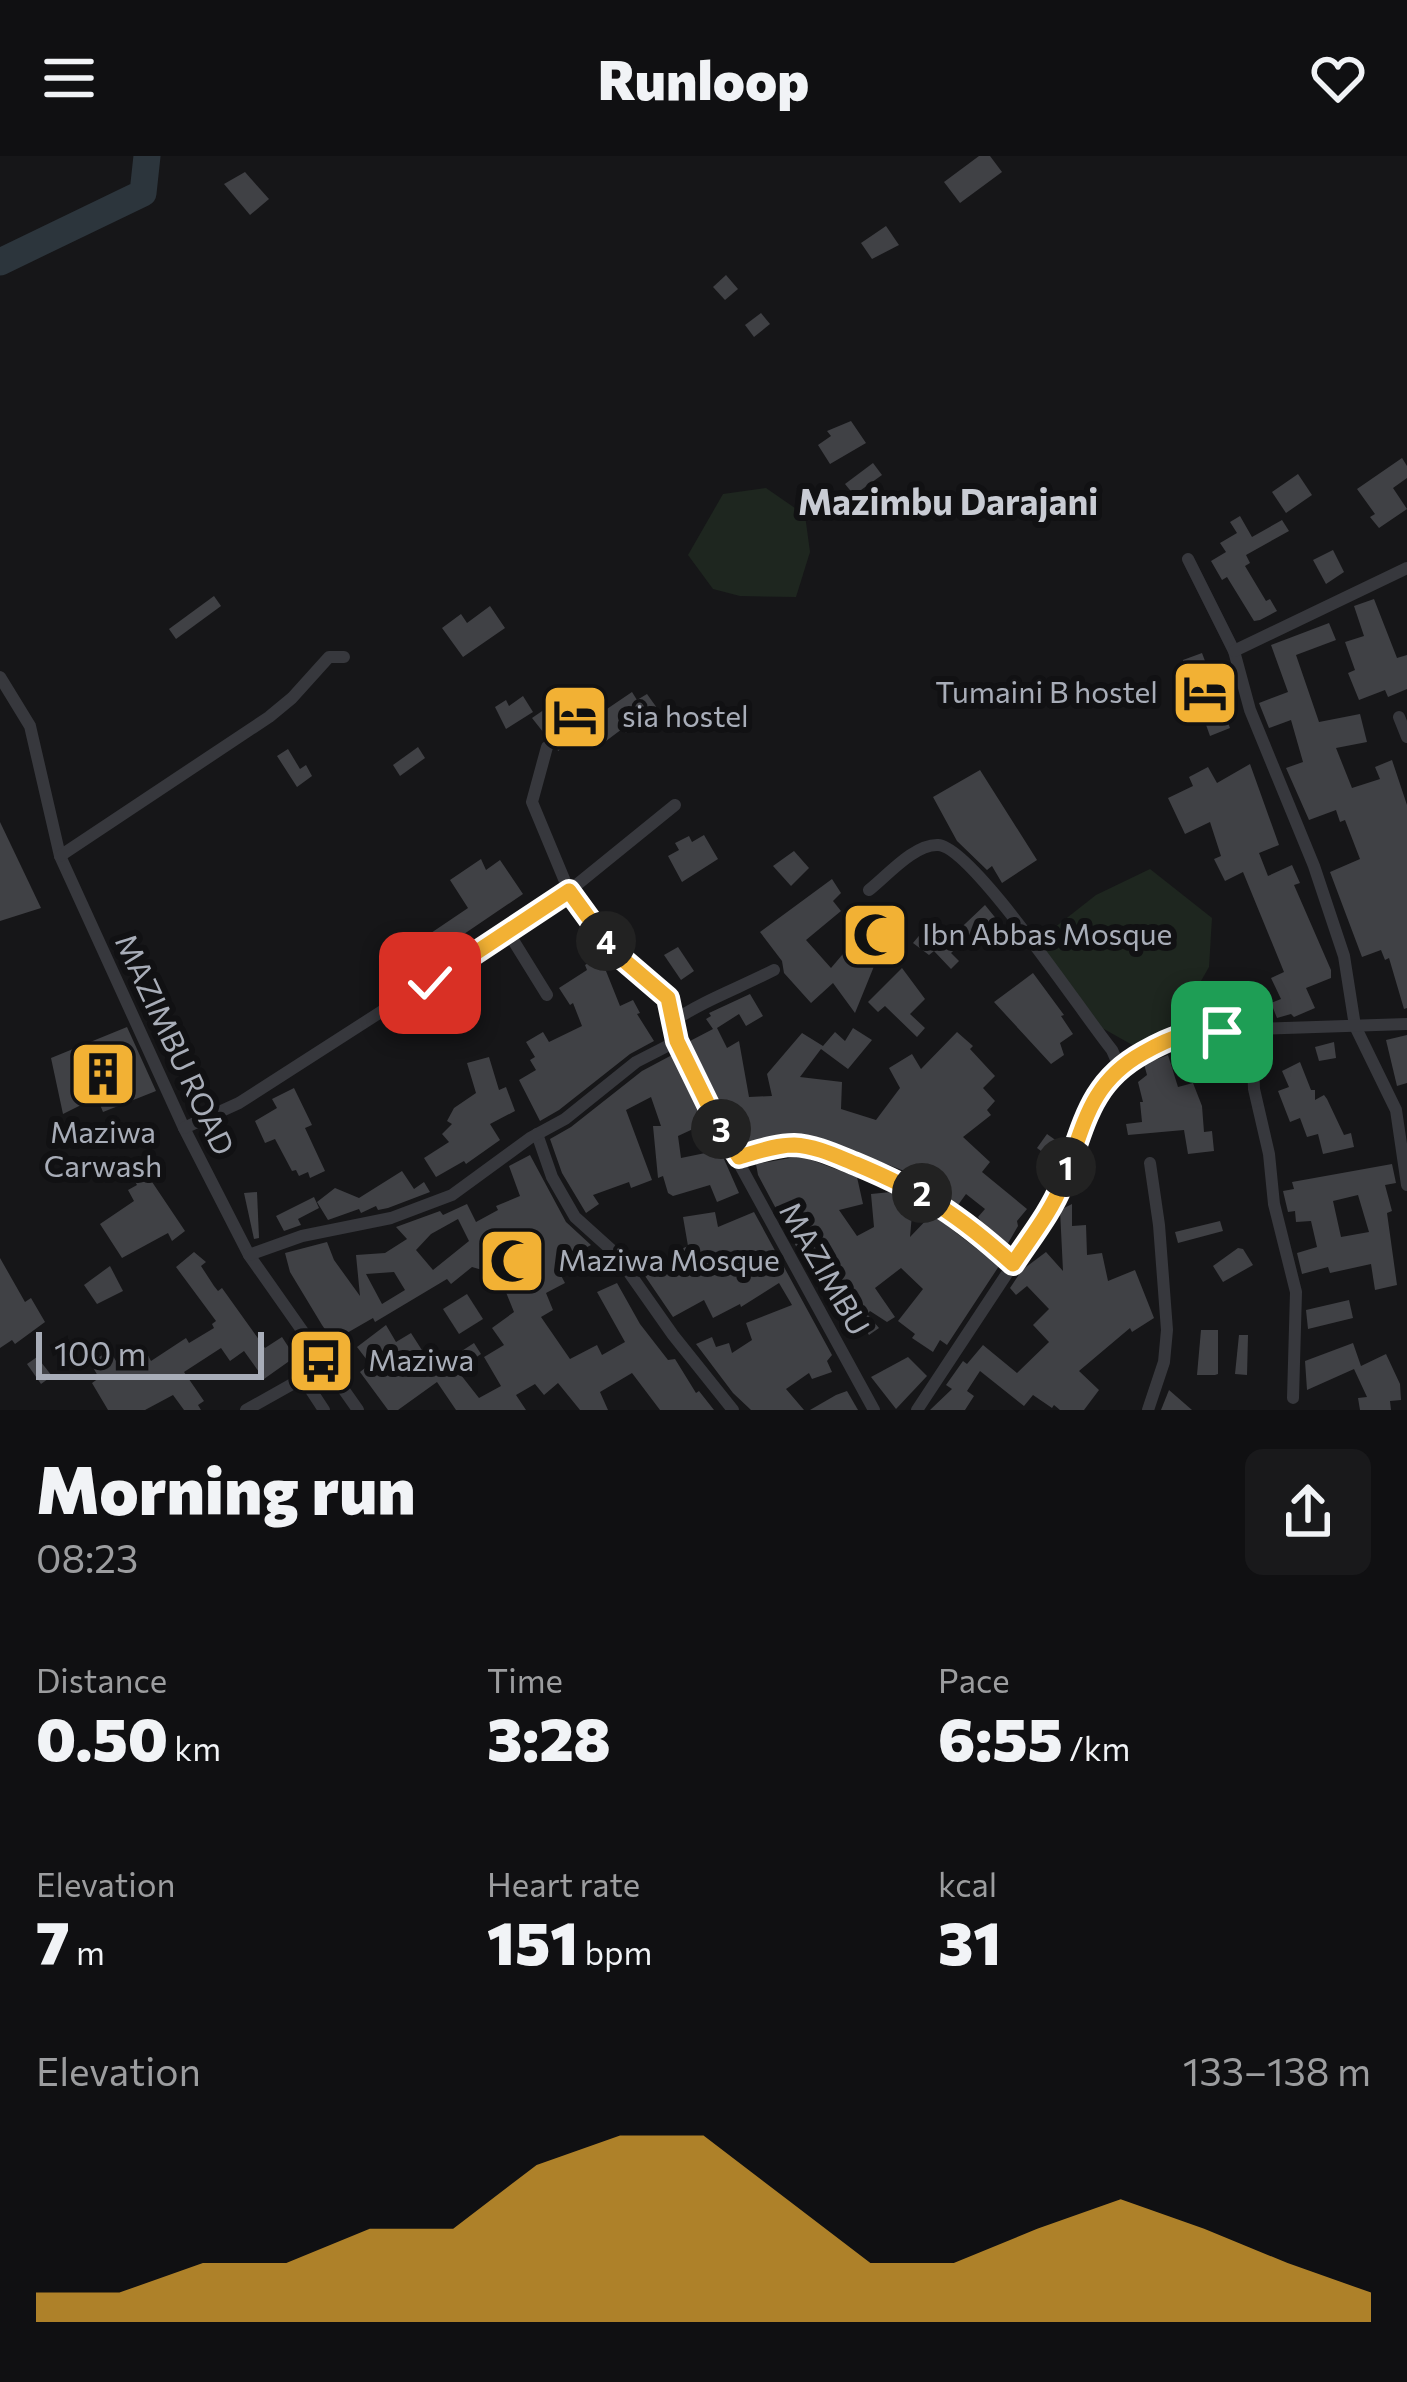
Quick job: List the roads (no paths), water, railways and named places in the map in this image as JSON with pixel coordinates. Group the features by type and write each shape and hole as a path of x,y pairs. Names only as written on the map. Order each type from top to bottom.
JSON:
{"street":[{"path":"1188,559 1234,651 1250,710 1315,866 1344,956 1355,1026 1402,1109 1407,1185"},
{"path":"1234,651 1407,568"},
{"path":"60,856 269,717 329,657 344,657"},
{"name":"MAZIMBU ROAD","path":"0,677 31,726 60,856 184,1128 249,1255 358,1410"},
{"path":"1399,717 1407,737"},
{"path":"547,747 532,802 569,891"},
{"path":"184,1128 239,1103 508,932 569,891 675,805"},
{"path":"869,890 922,848 934,844 956,851 1002,902 1119,1066"},
{"name":"MAZIMBU","path":"569,891 612,950 668,998 677,1041 717,1123 874,1410"},
{"path":"508,932 547,995"},
{"path":"672,1022 704,1000 725,995 774,970"},
{"path":"917,1410 1062,1183 1088,1110 1119,1066 1170,1036 1198,1030 1407,1024"},
{"path":"1252,1031 1254,1089 1269,1154 1274,1204 1296,1292 1293,1398"},
{"path":"249,1255 302,1236 391,1217 452,1195 565,1119 635,1063 677,1041"},
{"path":"537,1134 552,1178 575,1217 616,1254 673,1336 734,1410"},
{"path":"739,1157 778,1146 825,1151 923,1193 966,1222 1013,1264"},
{"path":"1148,1410 1164,1362 1167,1330 1150,1163"},
{"path":"247,1410 303,1378 321,1361"},
{"path":"303,1378 324,1410"}],"waterway":[{"path":"0,262 143,193 147,156"}],"place":[{"name":"Tumaini B hostel","path":"1205,693"},
{"name":"sia hostel","path":"575,717"},
{"name":"Ibn Abbas Mosque","path":"875,935"},
{"name":"Maziwa Carwash","path":"103,1074"},
{"name":"Maziwa Mosque","path":"512,1261"},
{"name":"Maziwa","path":"321,1361"}],"district":[{"name":"Mazimbu Darajani","path":"948,502"}]}
